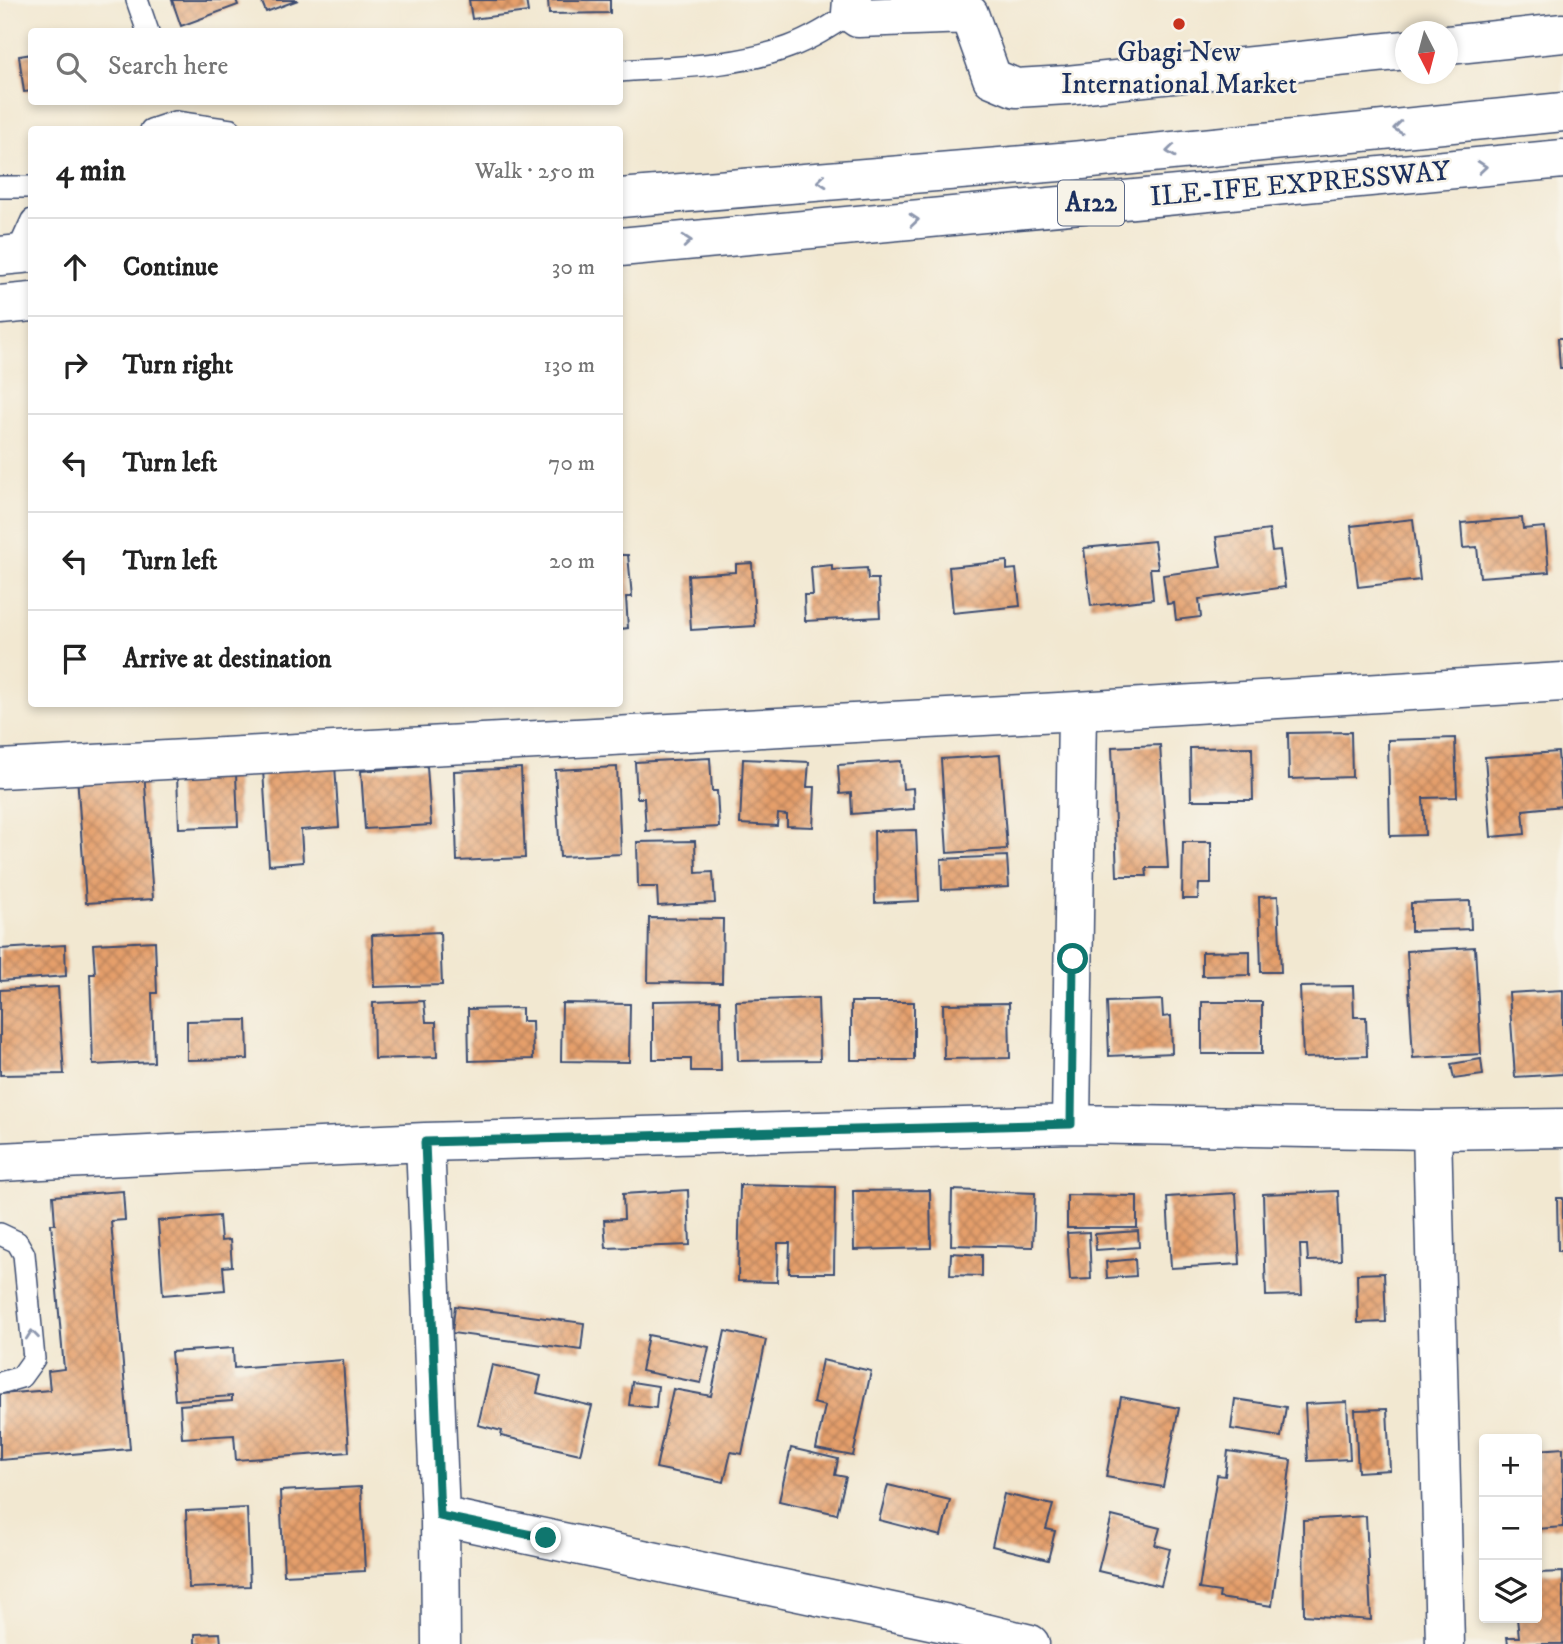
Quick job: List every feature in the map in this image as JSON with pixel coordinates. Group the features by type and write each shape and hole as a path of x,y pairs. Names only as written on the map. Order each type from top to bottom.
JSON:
{"main road":[{"path":"851,7 859,18 969,7 992,78 1016,88 1395,51"},
{"path":"1458,44 1563,33"},
{"name":"ILE-IFE EXPRESSWAY","path":"623,198 1072,160 1563,112"},
{"name":"ILE-IFE EXPRESSWAY","path":"623,247 1563,159"},
{"path":"0,304 28,302"},
{"path":"0,769 1077,712 1563,682"},
{"path":"1071,1124 1077,712"},
{"path":"0,1163 425,1142 1071,1124 1432,1130 1563,1128"},
{"path":"1432,1130 1445,1644"},
{"path":"425,1142 440,1516 441,1644"},
{"path":"440,1516 944,1623 1030,1644"}],"lane":[{"path":"137,0 147,28"},
{"path":"623,71 712,64 762,55 789,47 825,30 851,7"},
{"path":"156,126 172,112 218,126"},
{"path":"0,187 28,187"},
{"path":"16,255 28,229"},
{"path":"0,1234 17,1242 24,1254 34,1359 21,1377 0,1383"}],"building":[{"path":"172,0 236,0 238,5 181,26"},
{"path":"261,0 298,0 266,12"},
{"path":"469,0 526,0 528,12 472,19"},
{"path":"548,0 610,0 610,13 549,14"},
{"path":"28,55 28,92 24,92 19,56"},
{"path":"1558,338 1563,338 1563,368 1560,368"},
{"path":"1522,518 1523,529 1545,527 1549,572 1480,577 1477,547 1463,548 1461,523"},
{"path":"1413,519 1420,580 1358,587 1351,526"},
{"path":"1269,530 1272,551 1280,550 1285,587 1199,599 1201,617 1176,620 1174,603 1167,604 1163,575 1221,567 1216,537"},
{"path":"1154,541 1158,568 1150,568 1153,599 1091,606 1084,548"},
{"path":"623,555 628,555 632,597 626,597 628,628 623,629"},
{"path":"1007,561 1007,570 1016,569 1020,606 953,613 949,567"},
{"path":"752,563 755,626 691,630 688,575 736,572 736,564"},
{"path":"832,565 832,570 867,568 868,579 878,579 880,617 805,621 804,595 813,595 811,567"},
{"path":"1351,732 1352,777 1289,779 1288,733"},
{"path":"1455,738 1457,797 1423,798 1425,835 1390,836 1388,740"},
{"path":"1160,745 1168,868 1146,868 1147,876 1117,876 1112,747"},
{"path":"1252,747 1253,800 1191,800 1190,748"},
{"path":"1558,752 1562,806 1523,810 1525,834 1491,837 1485,757"},
{"path":"1000,755 1007,849 947,853 941,759"},
{"path":"710,758 712,791 717,791 719,827 646,831 644,798 637,798 635,762"},
{"path":"743,759 809,762 807,787 815,787 813,827 787,826 787,815 778,814 777,826 740,824"},
{"path":"901,761 903,789 913,788 914,809 852,814 851,793 840,794 838,765"},
{"path":"335,765 339,827 301,830 303,862 269,865 263,770"},
{"path":"427,766 431,825 365,829 361,771"},
{"path":"617,767 621,854 560,857 555,770"},
{"path":"521,768 525,858 457,861 454,771"},
{"path":"144,770 153,899 86,903 77,775"},
{"path":"236,774 238,826 179,828 177,776"},
{"path":"916,830 919,901 875,903 874,831"},
{"path":"695,841 696,873 713,872 715,903 658,906 657,887 638,887 637,842"},
{"path":"1183,842 1211,842 1211,884 1199,884 1198,899 1182,899"},
{"path":"1007,856 1009,887 942,890 941,859"},
{"path":"1278,896 1281,972 1261,972 1259,897"},
{"path":"1470,901 1471,929 1411,931 1411,903"},
{"path":"649,918 723,919 722,983 648,982"},
{"path":"440,932 442,985 374,987 372,935"},
{"path":"155,941 157,993 152,993 154,1062 93,1065 90,974 95,974 93,944"},
{"path":"65,945 66,976 0,981 0,949"},
{"path":"1475,947 1481,1054 1413,1058 1407,951"},
{"path":"1250,951 1250,975 1202,976 1202,952"},
{"path":"1353,986 1354,1017 1366,1017 1367,1056 1303,1058 1300,987"},
{"path":"58,987 64,1074 0,1075 0,990"},
{"path":"1563,990 1563,1074 1515,1077 1509,993"},
{"path":"818,998 820,1060 738,1061 736,1001"},
{"path":"720,1000 721,1071 691,1071 691,1059 653,1059 653,1001"},
{"path":"1162,1000 1163,1017 1171,1016 1172,1053 1109,1056 1107,1002"},
{"path":"424,1001 426,1022 436,1022 437,1057 374,1059 373,1003"},
{"path":"851,1002 914,1002 914,1060 851,1060"},
{"path":"1202,1002 1262,1002 1262,1054 1202,1054"},
{"path":"562,1003 630,1004 629,1062 561,1061"},
{"path":"1009,1003 1010,1058 944,1059 943,1004"},
{"path":"522,1008 522,1021 532,1021 533,1059 469,1061 468,1009"},
{"path":"247,1020 248,1059 187,1060 187,1021"},
{"path":"1481,1059 1483,1075 1454,1079 1451,1064"},
{"path":"740,1185 835,1187 834,1273 789,1273 790,1243 778,1243 777,1282 738,1281"},
{"path":"688,1190 690,1245 606,1248 604,1220 624,1219 623,1194"},
{"path":"930,1190 931,1248 854,1250 853,1191"},
{"path":"952,1190 1035,1193 1033,1247 951,1245"},
{"path":"123,1191 125,1220 111,1221 130,1449 0,1460 0,1394 50,1390 48,1371 64,1369 51,1224 55,1224 53,1196"},
{"path":"1338,1191 1341,1260 1308,1261 1307,1245 1300,1245 1302,1295 1266,1296 1263,1194"},
{"path":"1236,1193 1240,1264 1171,1268 1167,1197"},
{"path":"1067,1195 1137,1196 1137,1228 1067,1228"},
{"path":"1557,1198 1563,1198 1563,1251 1558,1251"},
{"path":"219,1216 221,1241 230,1240 232,1266 223,1267 225,1290 163,1295 158,1221"},
{"path":"1138,1231 1139,1247 1096,1250 1095,1234"},
{"path":"1089,1232 1091,1279 1070,1280 1067,1233"},
{"path":"951,1253 982,1255 982,1276 950,1275"},
{"path":"1135,1259 1136,1276 1107,1278 1106,1262"},
{"path":"1384,1273 1386,1322 1358,1323 1357,1274"},
{"path":"455,1306 584,1323 581,1350 452,1333"},
{"path":"725,1331 766,1340 742,1454 731,1452 724,1482 656,1468 673,1389 711,1396"},
{"path":"648,1335 709,1347 701,1383 641,1371"},
{"path":"233,1348 234,1368 343,1360 349,1452 236,1460 234,1435 182,1438 180,1405 232,1401 232,1396 175,1400 171,1352"},
{"path":"822,1360 871,1371 853,1456 816,1449 825,1406 813,1403"},
{"path":"492,1365 541,1376 537,1393 592,1406 580,1454 501,1436 502,1431 478,1425"},
{"path":"632,1382 658,1386 656,1408 629,1405"},
{"path":"1121,1397 1179,1408 1163,1487 1106,1477"},
{"path":"1235,1399 1286,1407 1281,1437 1231,1429"},
{"path":"1347,1402 1350,1459 1308,1461 1305,1404"},
{"path":"1387,1409 1390,1470 1358,1472 1355,1410"},
{"path":"791,1448 838,1459 835,1475 846,1477 837,1514 779,1501"},
{"path":"1563,1448 1563,1527 1542,1529 1542,1450"},
{"path":"1228,1451 1291,1460 1272,1606 1219,1598 1220,1592 1199,1589 1217,1475 1225,1476"},
{"path":"888,1485 950,1500 941,1536 879,1520"},
{"path":"361,1487 365,1571 284,1575 280,1491"},
{"path":"1004,1494 1053,1505 1046,1529 1055,1531 1048,1560 992,1546"},
{"path":"247,1508 250,1586 189,1588 186,1511"},
{"path":"1112,1516 1160,1528 1155,1545 1170,1549 1161,1586 1098,1571"},
{"path":"1366,1516 1371,1620 1304,1615 1303,1520"},
{"path":"1563,1572 1563,1644 1508,1644 1507,1637 1519,1637 1518,1623 1542,1623 1542,1573"},
{"path":"220,1633 221,1644 195,1644 195,1634"}],"place":[{"name":"Gbagi New International Market","path":"1179,24"}],"route":[{"path":"546,1538 440,1516 425,1142 1071,1124 1073,959"}]}
